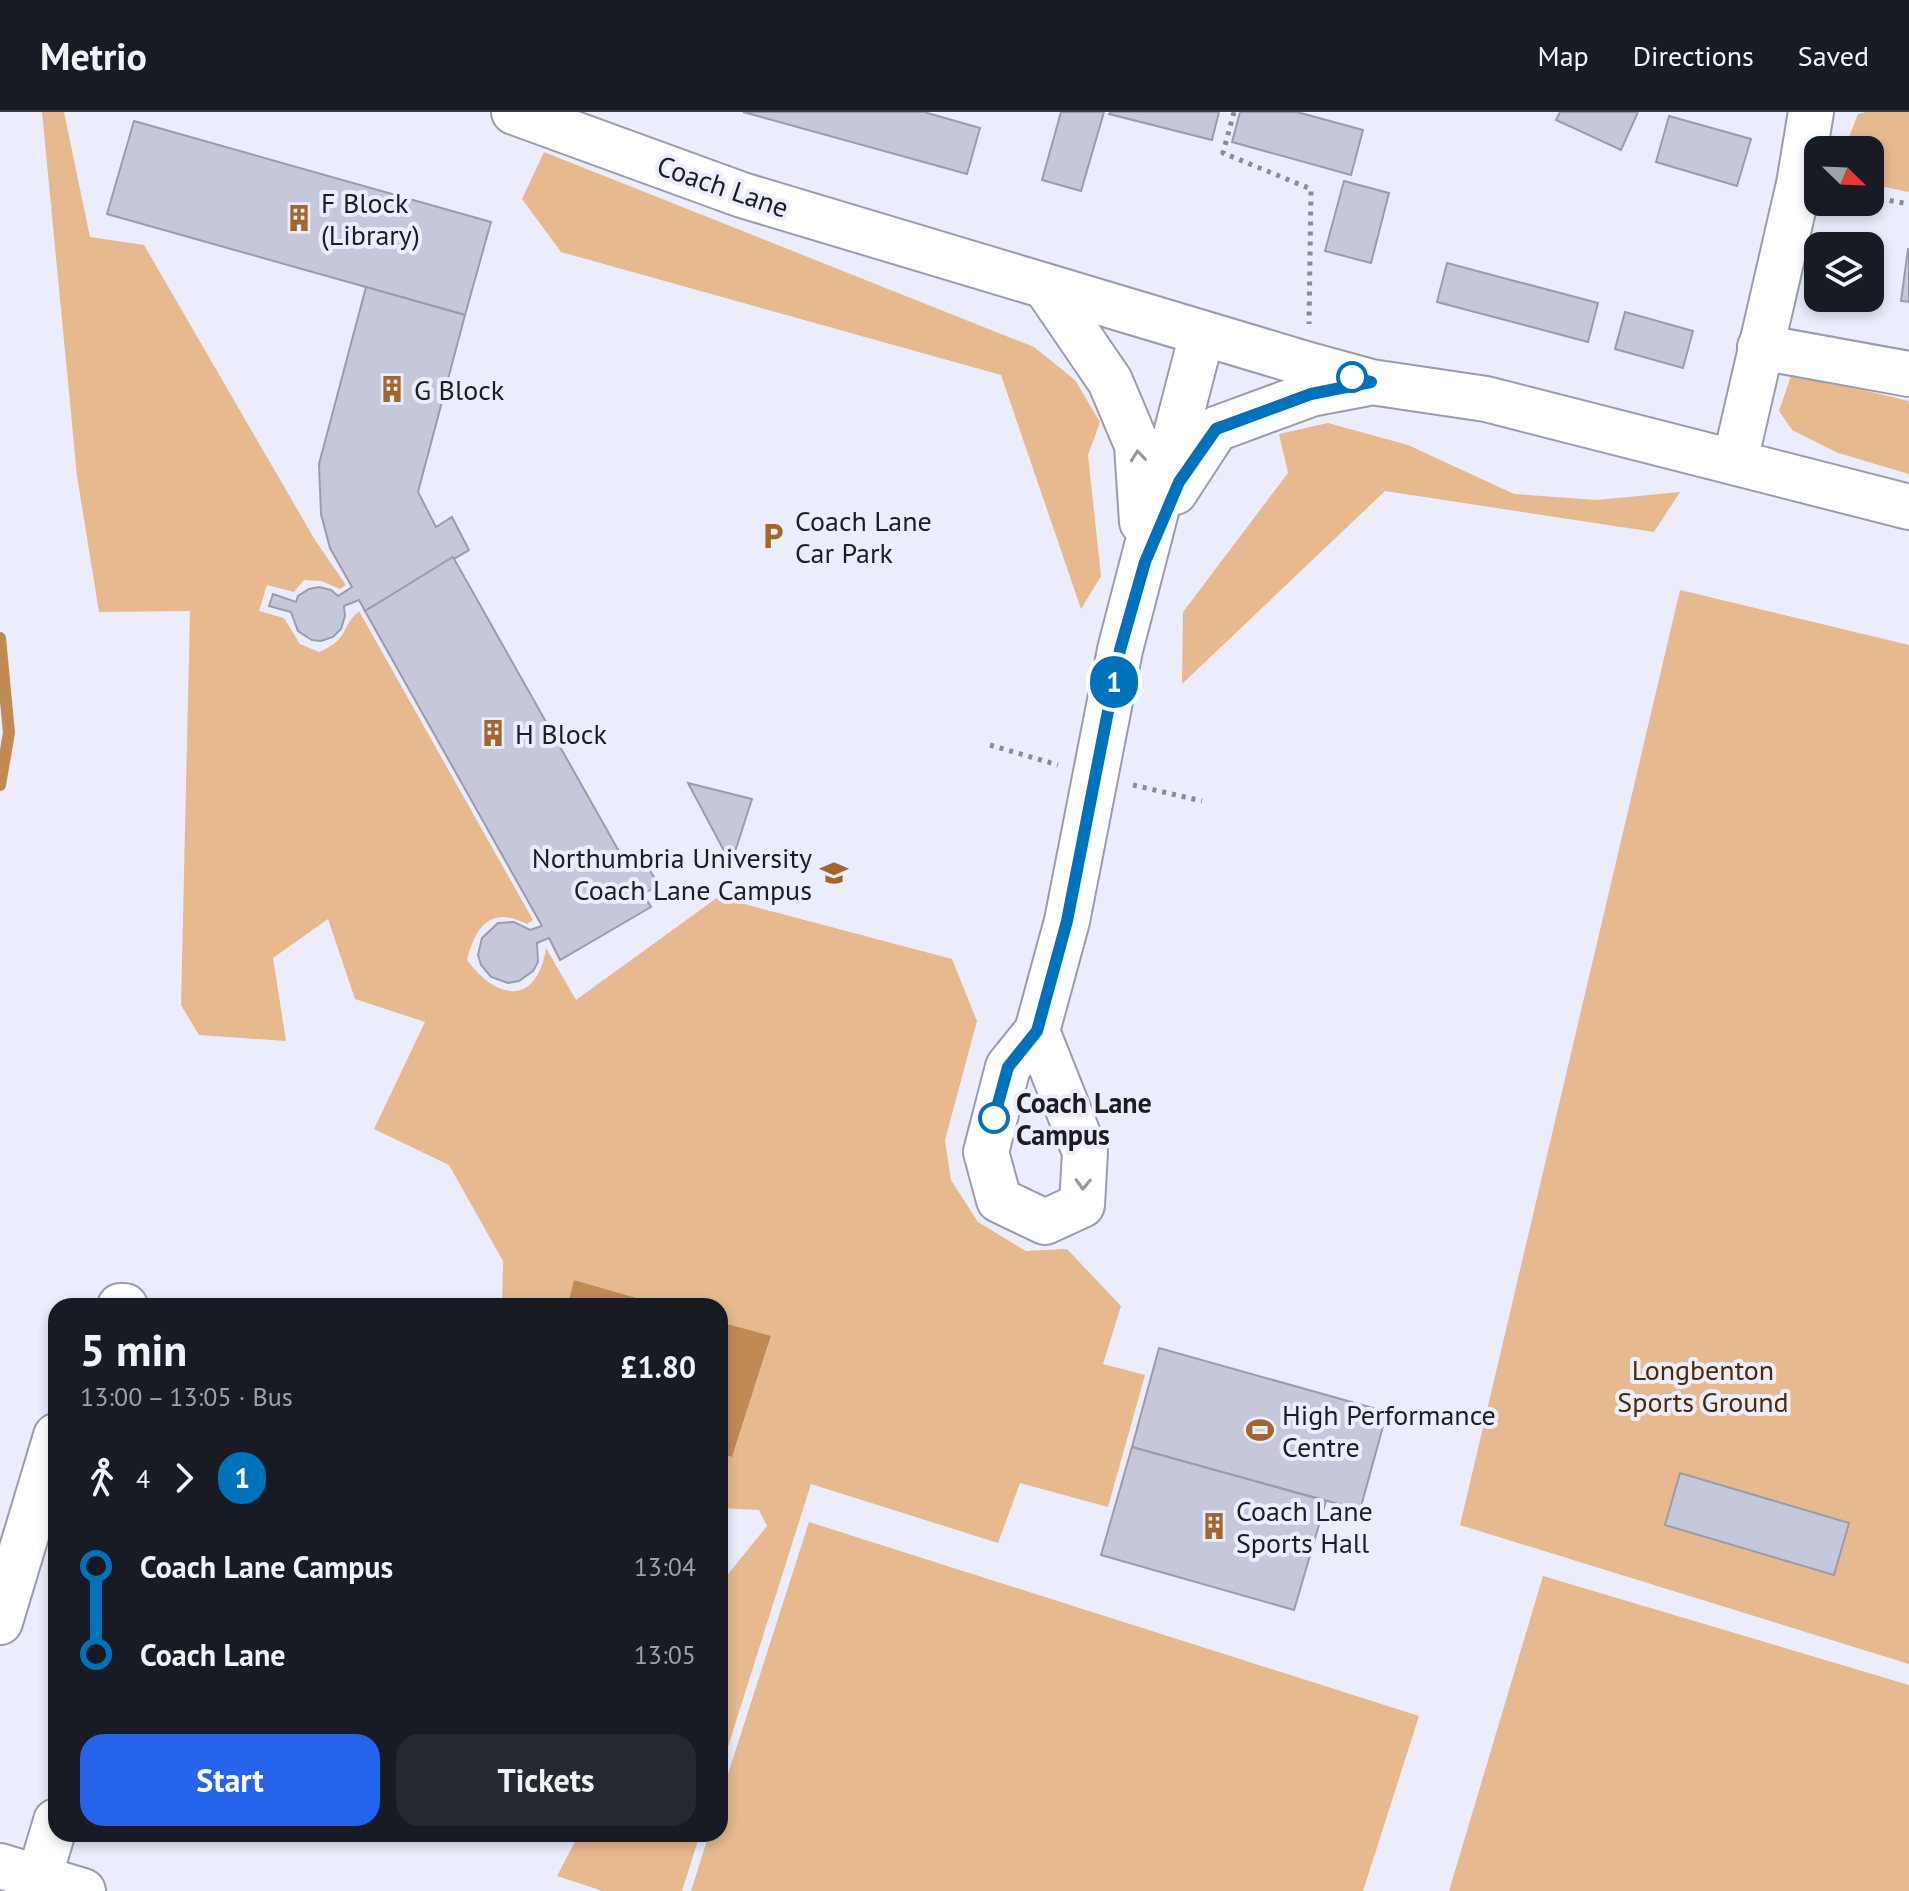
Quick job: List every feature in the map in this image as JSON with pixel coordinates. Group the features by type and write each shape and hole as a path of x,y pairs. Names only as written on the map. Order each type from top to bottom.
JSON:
{"street":[{"name":"Coach Lane","path":"514,112 742,195 1309,365 1371,382 1486,399 1909,507"},
{"path":"1735,461 1799,184 1811,112"},
{"path":"1045,286 1110,381 1137,445 1145,562"},
{"path":"1037,1031 1067,921 1120,650 1202,334"},
{"path":"1760,347 1909,374"},
{"path":"1145,562 1179,482 1216,429 1311,394 1371,382"},
{"path":"0,1622 48,1463"},
{"path":"48,1832 20,1872 83,1891"}],"path":[{"path":"1234,112 1223,153 1311,189 1309,365"},
{"path":"1884,200 1909,204"},
{"path":"990,745 1096,776 1202,801"}],"green space":[{"path":"42,112 64,112 90,237 144,245 315,540 346,585 340,589 321,581 304,580 294,592 267,585 259,611 284,618 300,644 319,652 341,637 359,611 533,920 527,924 515,919 495,918 481,928 467,960 479,974 503,990 525,988 541,967 546,948 576,1000 718,897 952,959 977,1021 945,1140 951,1180 978,1222 1026,1251 1067,1249 1121,1306 1103,1364 1145,1375 1108,1507 1020,1483 998,1543 811,1484 728,1747 728,1574 767,1526 759,1510 728,1508 728,1456 732,1457 771,1337 728,1324 728,1298 637,1298 574,1280 569,1298 502,1298 503,1261 449,1165 374,1129 425,1022 355,999 328,919 273,958 286,1041 199,1035 181,1005 190,611 99,612 77,476"},
{"path":"1909,112 1909,192 1884,187 1884,136 1849,136 1858,114"},
{"path":"544,152 1034,347 1075,380 1100,422 1088,455 1101,576 1081,609 1001,375 561,252 522,199"},
{"path":"1792,373 1909,401 1909,474 1838,453 1792,430 1779,411"},
{"path":"1328,423 1408,445 1514,494 1597,500 1680,492 1654,532 1385,491 1182,684 1183,612 1288,473 1279,434"},
{"name":"Longbenton Sports Ground","path":"1680,590 1909,645 1909,1664 1460,1525"},
{"path":"809,1522 1419,1716 1363,1891 691,1891 706,1842 728,1842 728,1774"},
{"path":"1543,1576 1909,1685 1909,1891 1449,1891"},
{"path":"575,1842 697,1842 682,1891 603,1891 557,1876"}],"shaded area":[{"path":"574,1280 637,1298 569,1298"},
{"path":"728,1324 771,1336 732,1457 728,1456"}],"building":[{"path":"743,112 924,112 980,128 967,174"},
{"path":"1061,112 1104,112 1081,191 1042,180"},
{"path":"1110,112 1219,112 1212,140"},
{"path":"1240,112 1297,112 1363,130 1351,175 1232,142"},
{"path":"1560,112 1638,112 1621,150 1556,120"},
{"path":"1669,116 1751,139 1737,186 1656,162"},
{"name":"F Block (Library)","path":"134,121 491,222 465,315 107,214"},
{"path":"1344,181 1389,193 1371,263 1325,251"},
{"path":"1909,249 1909,302 1901,301"},
{"path":"1447,263 1598,303 1588,342 1437,302"},
{"name":"G Block","path":"366,287 465,315 418,492 436,527 452,517 469,550 365,611 359,600 344,606 341,629 333,637 312,640 298,631 291,612 269,606 273,594 296,602 298,596 309,589 319,587 331,590 338,596 352,587 330,548 321,514 319,464"},
{"path":"1625,312 1693,331 1683,368 1615,349"},
{"name":"H Block","path":"453,557 625,862 640,855 659,885 643,894 651,907 560,960 549,938 537,943 538,962 533,971 519,981 508,983 491,977 481,965 478,955 482,938 498,923 514,922 530,930 542,926 365,611"},
{"path":"688,783 752,799 731,864"},
{"name":"High Performance Centre","path":"1159,1348 1387,1412 1360,1510 1132,1447"},
{"name":"Coach Lane Sports Hall","path":"1132,1447 1326,1501 1294,1610 1101,1555"},
{"path":"1680,1473 1849,1523 1834,1575 1665,1525"}],"waterway":[{"path":"0,638 9,733 0,785"}],"bus line":[{"name":"1","path":"994,1118 1008,1067 1037,1031 1067,921 1120,650 1145,562 1179,482 1216,429 1311,394 1371,382 1352,377"}],"place":[{"name":"F Block (Library)","path":"299,218"},
{"name":"G Block","path":"392,389"},
{"name":"Coach Lane Car Park","path":"773,536"},
{"name":"H Block","path":"493,733"},
{"name":"Northumbria University Coach Lane Campus","path":"834,873"},
{"name":"Coach Lane Campus","path":"994,1118"},
{"name":"High Performance Centre","path":"1260,1430"},
{"name":"Coach Lane Sports Hall","path":"1214,1526"}]}
